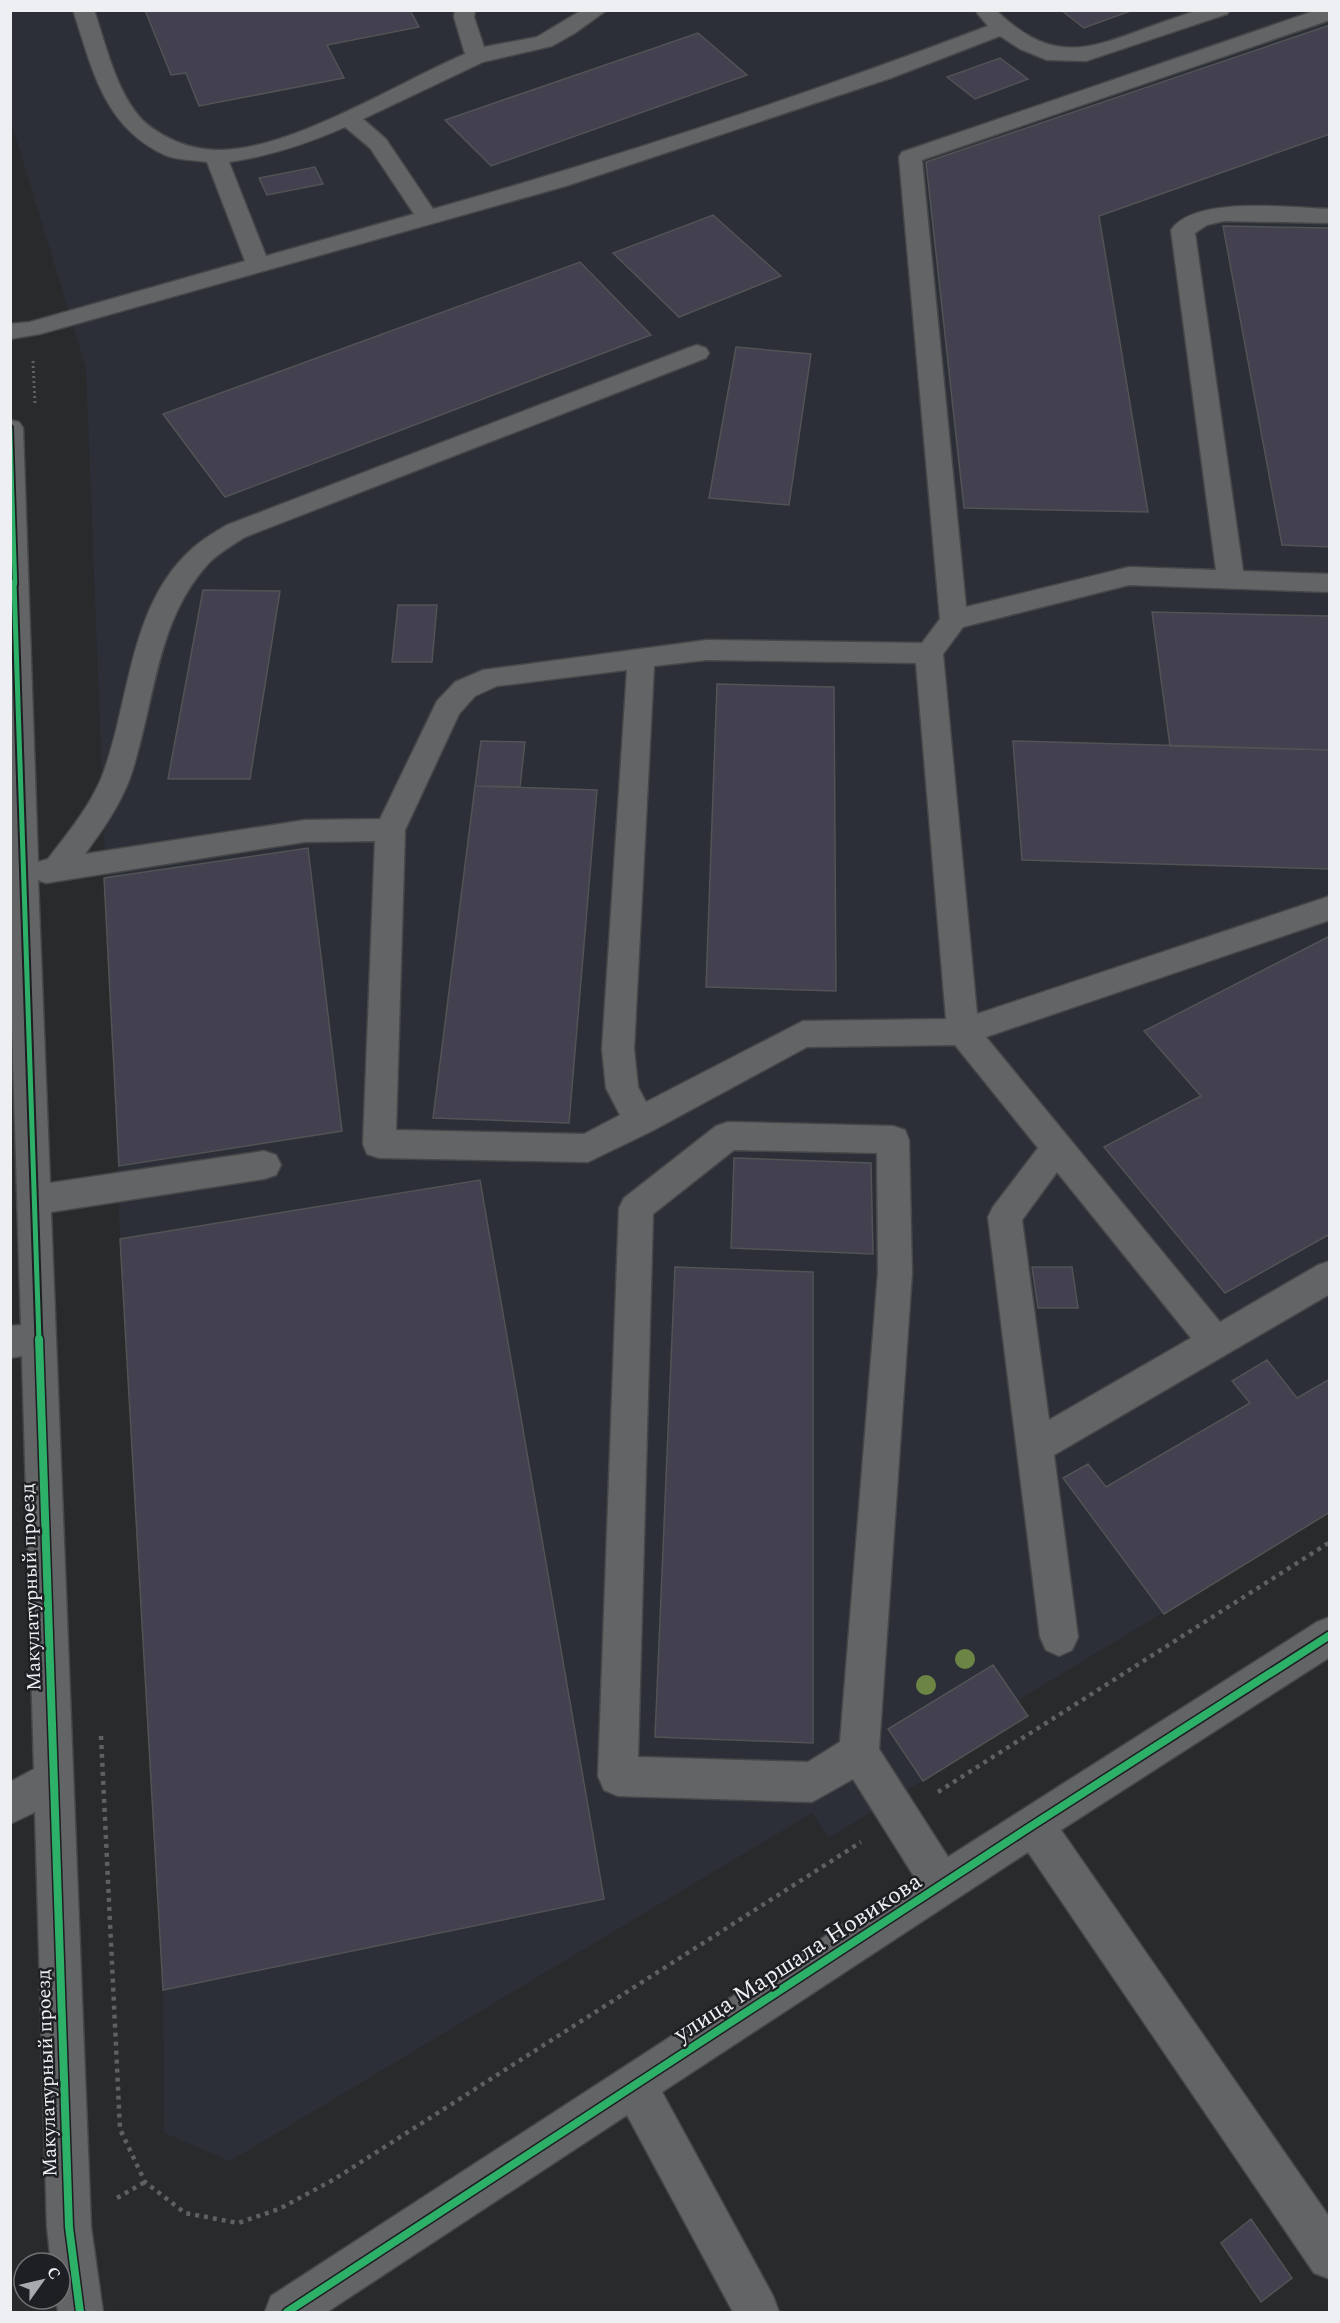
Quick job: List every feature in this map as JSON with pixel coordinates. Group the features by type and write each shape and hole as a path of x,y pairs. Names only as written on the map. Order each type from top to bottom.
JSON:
{"street":[{"path":"83,10 120,109 139,130 166,146 193,156 216,157 250,153 286,143 348,118 476,56 540,43 597,10"},
{"path":"465,10 464,17 476,56"},
{"path":"985,10 1002,28 1027,45 1055,55 1086,55 1220,10"},
{"path":"954,620 910,157 1329,13"},
{"path":"21,331 581,174 883,73 1002,28"},
{"path":"348,118 378,144 428,217"},
{"path":"216,157 258,265"},
{"path":"1231,580 1183,230 1199,219 1224,214 1329,216"},
{"path":"57,869 93,821 116,778 157,622 174,588 200,555 236,531 697,353"},
{"name":"Макулатурный проезд","path":"23,420 15,704 35,1200 25,1340 54,1780 69,2227 80,2313"},
{"path":"1216,1343 963,1032 929,653 954,620 1130,576 1329,583"},
{"path":"929,653 707,650 493,677 465,689 447,708 390,830 379,1144 588,1148 803,1034 963,1032 1329,908"},
{"path":"640,1121 622,1088 618,1049 641,660"},
{"path":"23,874 305,831 390,830"},
{"path":"859,1753 812,1782 618,1776 636,1208 728,1136 893,1140 896,1273 859,1753 943,1885"},
{"path":"1057,1147 1005,1217 1059,1637"},
{"path":"35,1200 264,1165"},
{"path":"1035,1447 1329,1276"},
{"name":"улица Маршала Новикова","path":"287,2313 1033,1825 1329,1635"},
{"path":"10,1804 54,1780"},
{"path":"1033,1825 1329,2257"},
{"path":"634,2086 757,2313"}],"path":[{"path":"21,331 23,420"},
{"path":"101,1726 120,2129 145,2182 185,2213 238,2223 279,2209 333,2180 1329,1542"}],"shaded area":[{"path":"10,11 1329,11 1329,1512 1022,1698 1018,1702 1028,1716 829,1838 812,1813 230,2161 164,2133 163,1990 120,1239 86,369 11,121"}],"building":[{"path":"145,10 410,10 419,27 327,45 344,78 199,106 186,73 171,75"},
{"path":"1061,10 1133,10 1084,28"},
{"path":"1330,25 1330,134 1099,216 1148,512 964,508 926,162"},
{"path":"698,33 747,75 491,166 445,120"},
{"path":"1000,58 1028,79 975,99 947,77"},
{"path":"315,167 323,184 267,195 259,178"},
{"path":"713,215 781,276 679,317 613,253"},
{"path":"1223,226 1330,228 1330,547 1282,545"},
{"path":"580,262 651,335 225,497 163,414"},
{"path":"736,347 811,354 789,505 709,498"},
{"path":"203,590 280,591 250,779 168,779"},
{"path":"398,605 437,605 432,662 392,662"},
{"path":"1152,612 1330,616 1330,750 1170,746"},
{"path":"717,684 834,687 836,991 706,987"},
{"path":"481,741 525,742 520,787 475,786"},
{"path":"1013,741 1330,750 1330,869 1022,860"},
{"path":"475,786 597,790 569,1123 433,1118"},
{"path":"308,848 342,1131 119,1166 104,878"},
{"path":"1330,936 1330,1234 1225,1293 1104,1147 1201,1096 1144,1031"},
{"path":"734,1158 871,1163 873,1254 731,1248"},
{"path":"480,1180 604,1899 163,1990 120,1239"},
{"path":"675,1267 813,1272 813,1743 655,1737"},
{"path":"1032,1267 1072,1267 1078,1308 1038,1308"},
{"path":"1267,1360 1297,1398 1330,1379 1330,1512 1164,1614 1063,1478 1088,1464 1106,1487 1250,1403 1232,1381"},
{"path":"993,1665 1028,1716 923,1781 888,1729"},
{"path":"1251,2219 1292,2278 1261,2302 1221,2243"}],"cycle path":[{"path":"10,428 69,2227 80,2312"},
{"path":"287,2312 1033,1825 1330,1635"}]}
